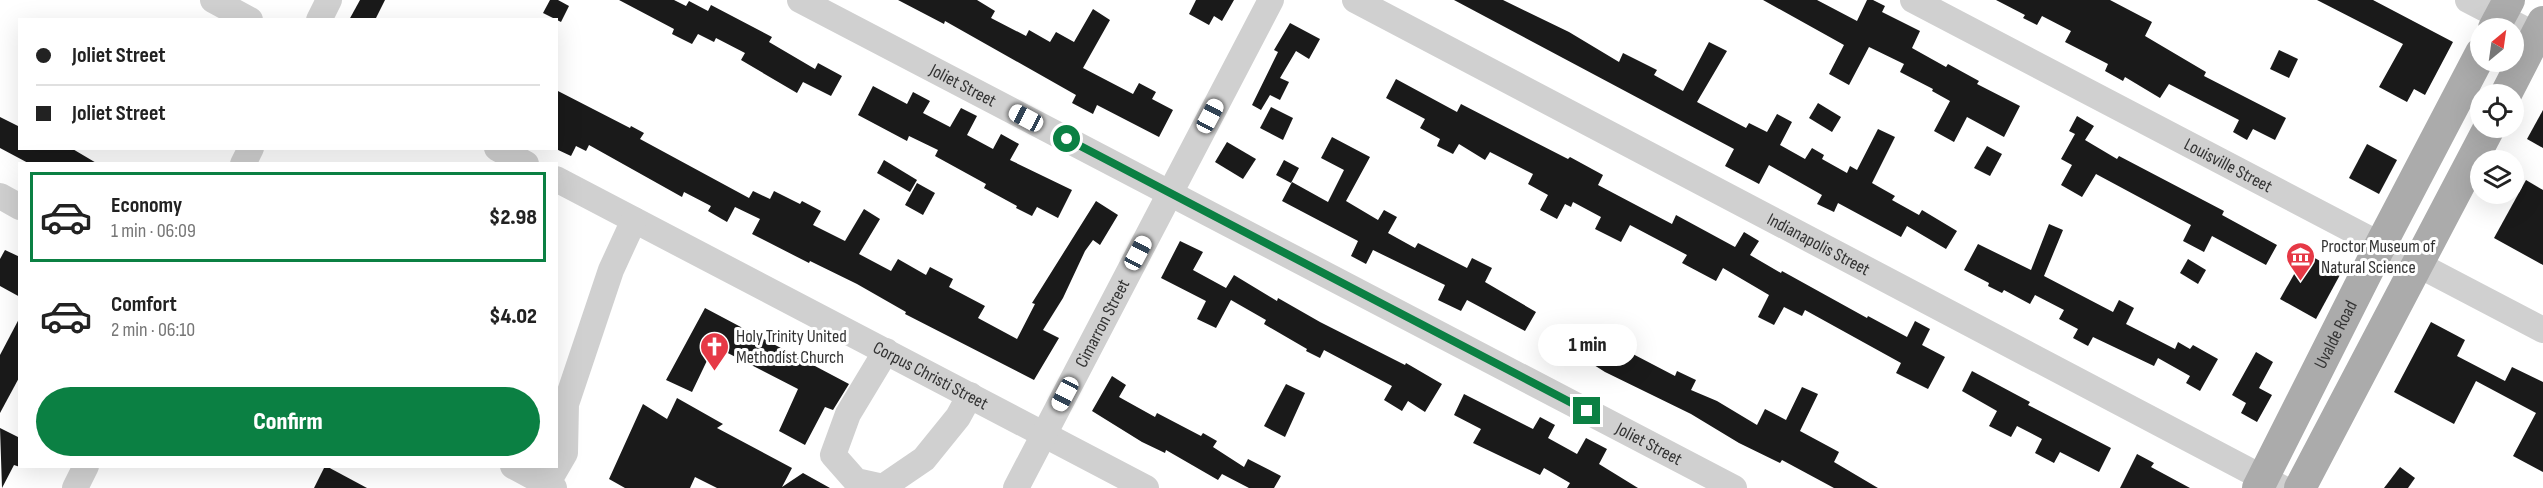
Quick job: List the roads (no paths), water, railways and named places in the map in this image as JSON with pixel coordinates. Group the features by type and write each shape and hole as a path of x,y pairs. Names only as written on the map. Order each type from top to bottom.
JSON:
{"main road":[{"path":"2512,84 2541,32"},
{"name":"Uvalde Road","path":"2268,485 2380,244 2471,72"},
{"path":"2300,488 2484,138"}],"street":[{"path":"213,0 246,18"},
{"path":"320,18 329,0"},
{"name":"Joliet Street","path":"800,0 1734,488"},
{"name":"Cimarron Street","path":"1016,488 1271,0"},
{"name":"Indianapolis Street","path":"1355,0 2268,485"},
{"name":"Louisville Street","path":"1913,0 2543,330"},
{"path":"2468,0 2541,32"},
{"path":"501,150 522,162"},
{"name":"Corpus Christi Street","path":"558,180 1146,488"},
{"path":"0,196 18,206"},
{"path":"517,468 550,486 565,453 566,404 611,270 634,220"},
{"path":"886,351 848,414 833,455 856,481 883,487 924,459 957,417 970,395"},
{"path":"75,488 85,468"}],"place":[{"name":"Proctor Museum of Natural Science","path":"2300,282"},
{"name":"Holy Trinity United Methodist Church","path":"715,372"}]}
